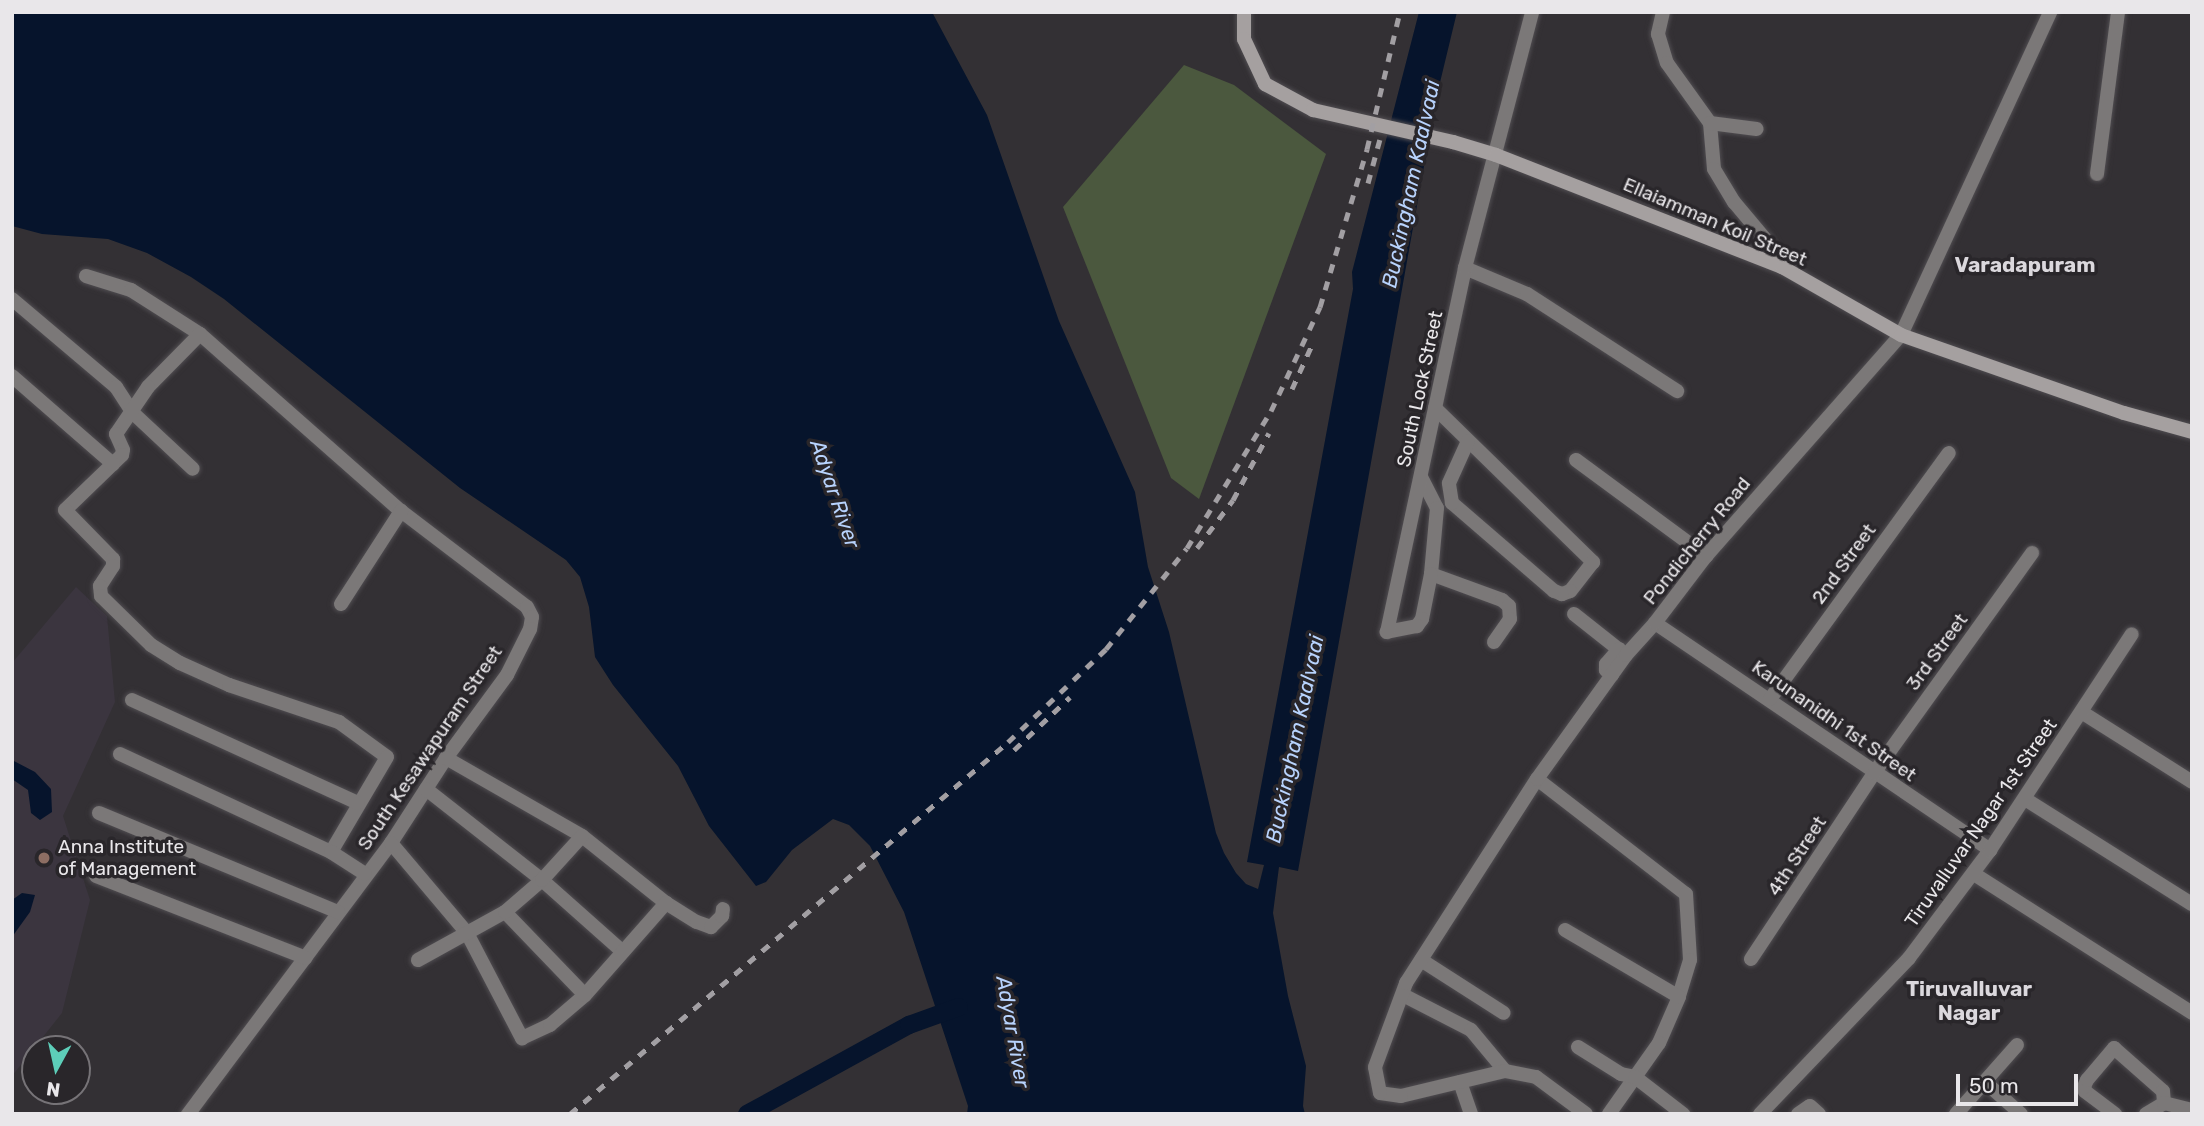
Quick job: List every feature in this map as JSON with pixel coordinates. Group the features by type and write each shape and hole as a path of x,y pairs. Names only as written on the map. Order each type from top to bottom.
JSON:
{"street":[{"name":"Ellaiamman Koil Street","path":"1244,12 1244,39 1265,84 1313,110 1453,142 1496,155 1782,267 1901,335 2124,413 2192,432"},
{"name":"South Lock Street","path":"1431,574 1422,619 1417,626 1387,632 1465,268 1532,12"},
{"path":"1662,12 1658,34 1667,63 1710,123 1714,169 1782,267"},
{"name":"Pondicherry Road","path":"1460,1082 1401,1096 1380,1093 1375,1067 1406,983 1537,779 1612,675 1622,652 1655,623 1706,556 1901,335 2050,12"},
{"path":"2097,174 2118,12"},
{"path":"1710,123 1757,130"},
{"path":"1465,268 1527,294 1676,391"},
{"name":"South Kesawapuram Street","path":"86,276 131,290 200,334 401,511 527,607 532,617 530,629 507,675 446,758 391,843 365,874 306,958 188,1114"},
{"path":"12,299 116,387 132,412 193,469"},
{"path":"200,334 148,387 117,434 123,450 113,464 65,510 113,559 113,566 100,586 101,596 150,645 180,663 229,685 339,722 387,757 331,852"},
{"path":"12,376 113,464"},
{"path":"1435,408 1592,562 1570,591 1562,594 1554,590 1452,503 1449,483 1468,441"},
{"name":"2nd Street","path":"1770,699 1949,453"},
{"path":"1576,460 1706,556"},
{"path":"1421,477 1437,508 1431,574 1502,600 1509,606 1510,619 1494,642"},
{"path":"341,604 401,511"},
{"name":"3rd Street","path":"1874,773 2032,553"},
{"path":"1574,614 1622,652"},
{"name":"Karunanidhi 1st Street","path":"1655,623 1990,850"},
{"name":"Tiruvalluvar Nagar 1st Street","path":"1760,1114 1909,957 1974,874 2132,634"},
{"path":"132,699 358,803"},
{"path":"2082,713 2192,782"},
{"path":"120,754 331,852 365,874"},
{"path":"446,758 582,836 666,903 705,927 716,924 723,909"},
{"name":"4th Street","path":"1751,959 1874,773"},
{"path":"1537,779 1685,894 1690,960 1679,997 1659,1043 1609,1114"},
{"path":"426,789 542,880 624,952"},
{"path":"2025,799 2192,904"},
{"path":"99,813 338,912"},
{"path":"418,960 505,912 542,880 582,836"},
{"path":"391,843 467,933 522,1038 550,1025 584,995 666,903"},
{"path":"1974,874 2192,1013"},
{"path":"96,876 306,958"},
{"path":"505,912 584,995"},
{"path":"1565,930 1679,997"},
{"path":"1421,960 1504,1013"},
{"path":"1403,995 1471,1030 1506,1071"},
{"path":"1956,1114 2017,1045"},
{"path":"1578,1047 1621,1074 1635,1077 1683,1114"},
{"path":"2115,1114 2085,1091 2084,1087 2115,1048 2163,1091 2164,1103"},
{"path":"1471,1114 1460,1082 1506,1071 1536,1077 1586,1114"},
{"path":"1984,1082 2021,1114"},
{"path":"1560,1114 1568,1101"},
{"path":"2146,1114 2164,1103 2192,1110"},
{"path":"1798,1114 1810,1106 1819,1114"}],"shaded area":[{"name":"Anna Institute of Management","path":"76,587 107,616 115,702 63,816 90,900 62,1013 45,1035 21,1035 21,1065 12,1076 12,663"}],"green space":[{"path":"1184,65 1234,85 1326,154 1199,499 1171,478 1063,207"}],"water":[{"name":"Adyar River","path":"12,12 932,12 987,115 1059,321 1135,492 1148,567 1169,632 1216,833 1236,873 1246,884 1258,889 1264,865 1247,862 1353,289 1352,272 1419,12 1457,12 1436,99 1298,871 1279,867 1273,913 1288,996 1306,1066 1303,1106 1305,1114 967,1114 968,1106 904,912 870,846 849,825 833,819 792,850 766,882 756,886 709,826 678,766 613,685 595,657 589,607 580,577 566,560 460,488 224,299 191,277 147,253 108,239 42,234 12,226"},
{"path":"12,760 35,772 51,789 52,812 40,820 31,813 28,790 12,779"},
{"path":"22,893 35,895 30,912 12,937 12,900"}],"waterway":[{"name":"Buckingham Kaalvaai","path":"747,1114 909,1025 959,1007"}],"railway":[{"path":"570,1114 1008,742 1106,649 1187,548 1271,411 1320,307 1367,149 1400,12"},
{"path":"1368,183 1381,135"},
{"path":"1292,389 1312,345"},
{"path":"1197,548 1233,500 1269,433"},
{"path":"1014,750 1070,697"}],"place":[{"name":"Anna Institute of Management","path":"44,858"}],"district":[{"name":"Varadapuram","path":"2025,265"},
{"name":"Tiruvalluvar Nagar","path":"1969,1001"}]}
